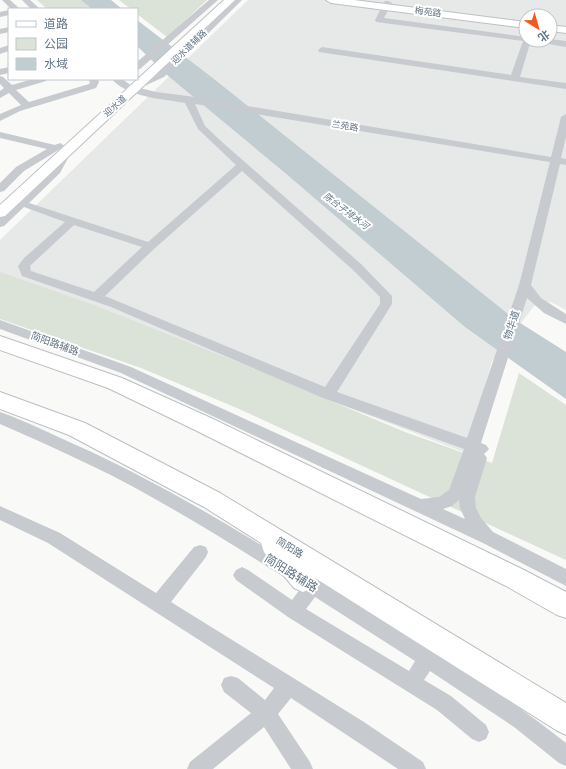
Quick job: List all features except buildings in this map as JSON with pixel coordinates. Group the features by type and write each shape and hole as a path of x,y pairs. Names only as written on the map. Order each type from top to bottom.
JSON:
{"highway":[{"path":"0,343 115,383 210,427 514,578 566,606"},
{"name":"简阳路","path":"0,400 77,429 212,500 261,530 308,575 537,701 566,720"},
{"path":"514,578 566,598"},
{"path":"537,701 566,725"}],"main road":[{"name":"迎水道","path":"175,46 221,0"},
{"name":"迎水道","path":"138,76 230,0"},
{"name":"梅苑路","path":"331,0 518,19"},
{"name":"梅苑路","path":"368,0 387,5 518,24"},
{"name":"迎水道","path":"0,213 62,147 129,82"},
{"name":"迎水道","path":"0,201 62,147"}],"street":[{"path":"6,0 15,8"},
{"path":"26,0 35,8"},
{"path":"33,0 41,8"},
{"name":"迎水道辅路","path":"175,46 214,0"},
{"name":"迎水道辅路","path":"175,46 238,0"},
{"path":"387,5 379,20 518,38"},
{"path":"515,78 524,48"},
{"path":"322,50 566,86"},
{"path":"0,79 28,106"},
{"path":"0,96 9,89 40,80"},
{"path":"0,118 28,106 93,86 95,82 93,80"},
{"name":"兰苑路","path":"129,82 191,100 561,161"},
{"path":"191,100 201,127 386,296 386,304 328,394"},
{"name":"物华道","path":"561,161 566,117"},
{"path":"0,135 62,147"},
{"name":"物华道","path":"489,538 481,531 474,520 466,503 466,497 477,448 519,312 528,288 566,141"},
{"path":"0,182 20,169 62,147"},
{"path":"0,224 56,171 62,147"},
{"path":"96,297 150,246 242,165"},
{"path":"0,189 20,169"},
{"path":"0,234 45,192 50,177"},
{"path":"29,206 150,246"},
{"path":"72,220 28,261 24,266 26,273 115,304 328,394 477,448"},
{"path":"528,288 566,316"},
{"path":"528,288 551,310 566,320"},
{"name":"简阳路辅路","path":"0,324 126,370 489,538 566,578"},
{"name":"简阳路辅路","path":"0,418 59,443 125,475 308,575 427,659 471,686 520,720 566,756"},
{"name":"物华道","path":"421,506 445,502 454,496 477,448"},
{"path":"0,512 54,538 358,729 416,769"},
{"path":"158,604 200,552"},
{"path":"242,575 294,611 444,703 479,732"},
{"path":"294,611 308,575"},
{"path":"412,683 427,659"},
{"path":"231,685 266,713 303,769"},
{"path":"197,769 266,713 288,686"}],"shaded area":[{"path":"248,0 566,0 566,310 551,302 534,306 492,361 466,453 0,273 0,240"}],"green space":[{"path":"37,0 81,0 91,8 46,8"},
{"path":"119,0 207,0 167,37 138,15 138,8 130,8"},
{"path":"0,272 91,304 240,363 405,432 492,463 519,373 566,405 566,560 237,408 141,368 0,319"}],"water":[{"path":"81,0 111,0 121,8 91,8"},
{"name":"陈台子排水河","path":"138,21 214,79 517,321 566,352 566,399 465,327 284,172 167,75 138,47"}]}
